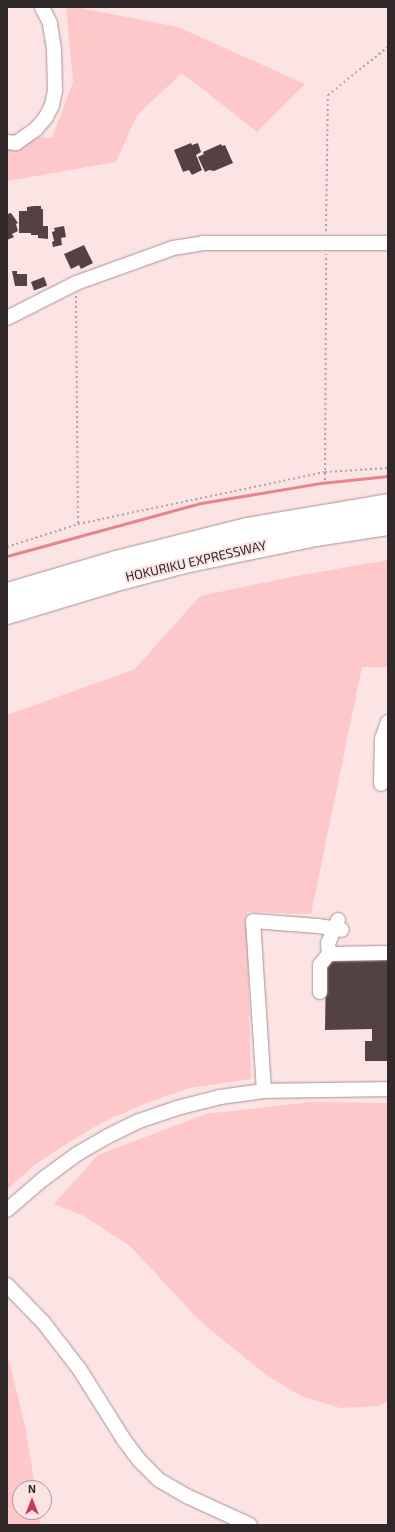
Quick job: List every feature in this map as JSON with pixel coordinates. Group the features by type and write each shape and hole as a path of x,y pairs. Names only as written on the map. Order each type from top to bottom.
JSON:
{"highway":[{"name":"HOKURIKU EXPRESSWAY","path":"7,593 108,563 246,528 388,504"},
{"name":"HOKURIKU EXPRESSWAY","path":"7,613 123,578 184,562 315,535 388,524"}],"street":[{"path":"7,142 16,142 36,130 46,117 52,105 55,91 54,49 50,22 42,7"},
{"path":"7,318 76,283 173,248 203,243 388,243"},
{"path":"381,784 382,740 388,722"},
{"path":"264,1091 254,921 318,926 339,926 328,943 330,954"},
{"path":"320,992 320,965 330,954 388,953"},
{"path":"7,1210 43,1179 77,1154 108,1136 139,1121 177,1108 220,1097 264,1091 388,1089"},
{"path":"7,1285 43,1322 80,1370 124,1440 140,1461 159,1480 189,1497 250,1525"}],"path":[{"path":"325,480 328,95 388,47"},
{"path":"76,283 78,524"},
{"path":"7,547 78,524 325,472 388,468"}],"shaded area":[{"path":"66,7 75,7 178,27 305,84 257,132 182,73 137,115 116,162 7,181 7,135 52,138 73,82"},
{"path":"388,560 388,667 362,667 311,914 247,912 251,1079 190,1088 149,1102 103,1122 32,1167 7,1190 7,715 135,669 200,596 296,576"},
{"path":"311,1102 388,1103 388,1401 379,1406 340,1408 301,1396 265,1374 201,1322 130,1246 84,1216 54,1204 98,1155 205,1114"},
{"path":"7,1352 26,1430 34,1480 12,1480 12,1520 40,1520 41,1525 7,1525"}],"building":[{"path":"191,143 192,145 198,143 201,152 196,155 202,170 192,175 189,170 183,172 174,150"},
{"path":"221,144 222,146 225,145 233,163 214,171 209,170 205,172 198,157 204,154 203,152"},
{"path":"41,206 41,209 43,209 43,226 48,226 48,239 38,238 38,235 31,235 31,233 19,233 19,211 27,211 27,207"},
{"path":"11,213 18,223 16,224 18,231 12,234 14,237 7,240 7,214"},
{"path":"64,226 66,237 61,238 62,245 53,247 52,242 54,241 52,232 55,231 54,228"},
{"path":"84,245 93,263 81,269 79,265 71,269 64,254"},
{"path":"12,271 17,271 17,274 27,274 27,286 15,286"},
{"path":"44,277 47,285 34,290 31,282"},
{"path":"335,958 388,958 388,1061 365,1061 365,1041 372,1041 372,1029 325,1030 326,966"}],"waterway":[{"path":"7,556 201,503 321,483 388,476"}]}
